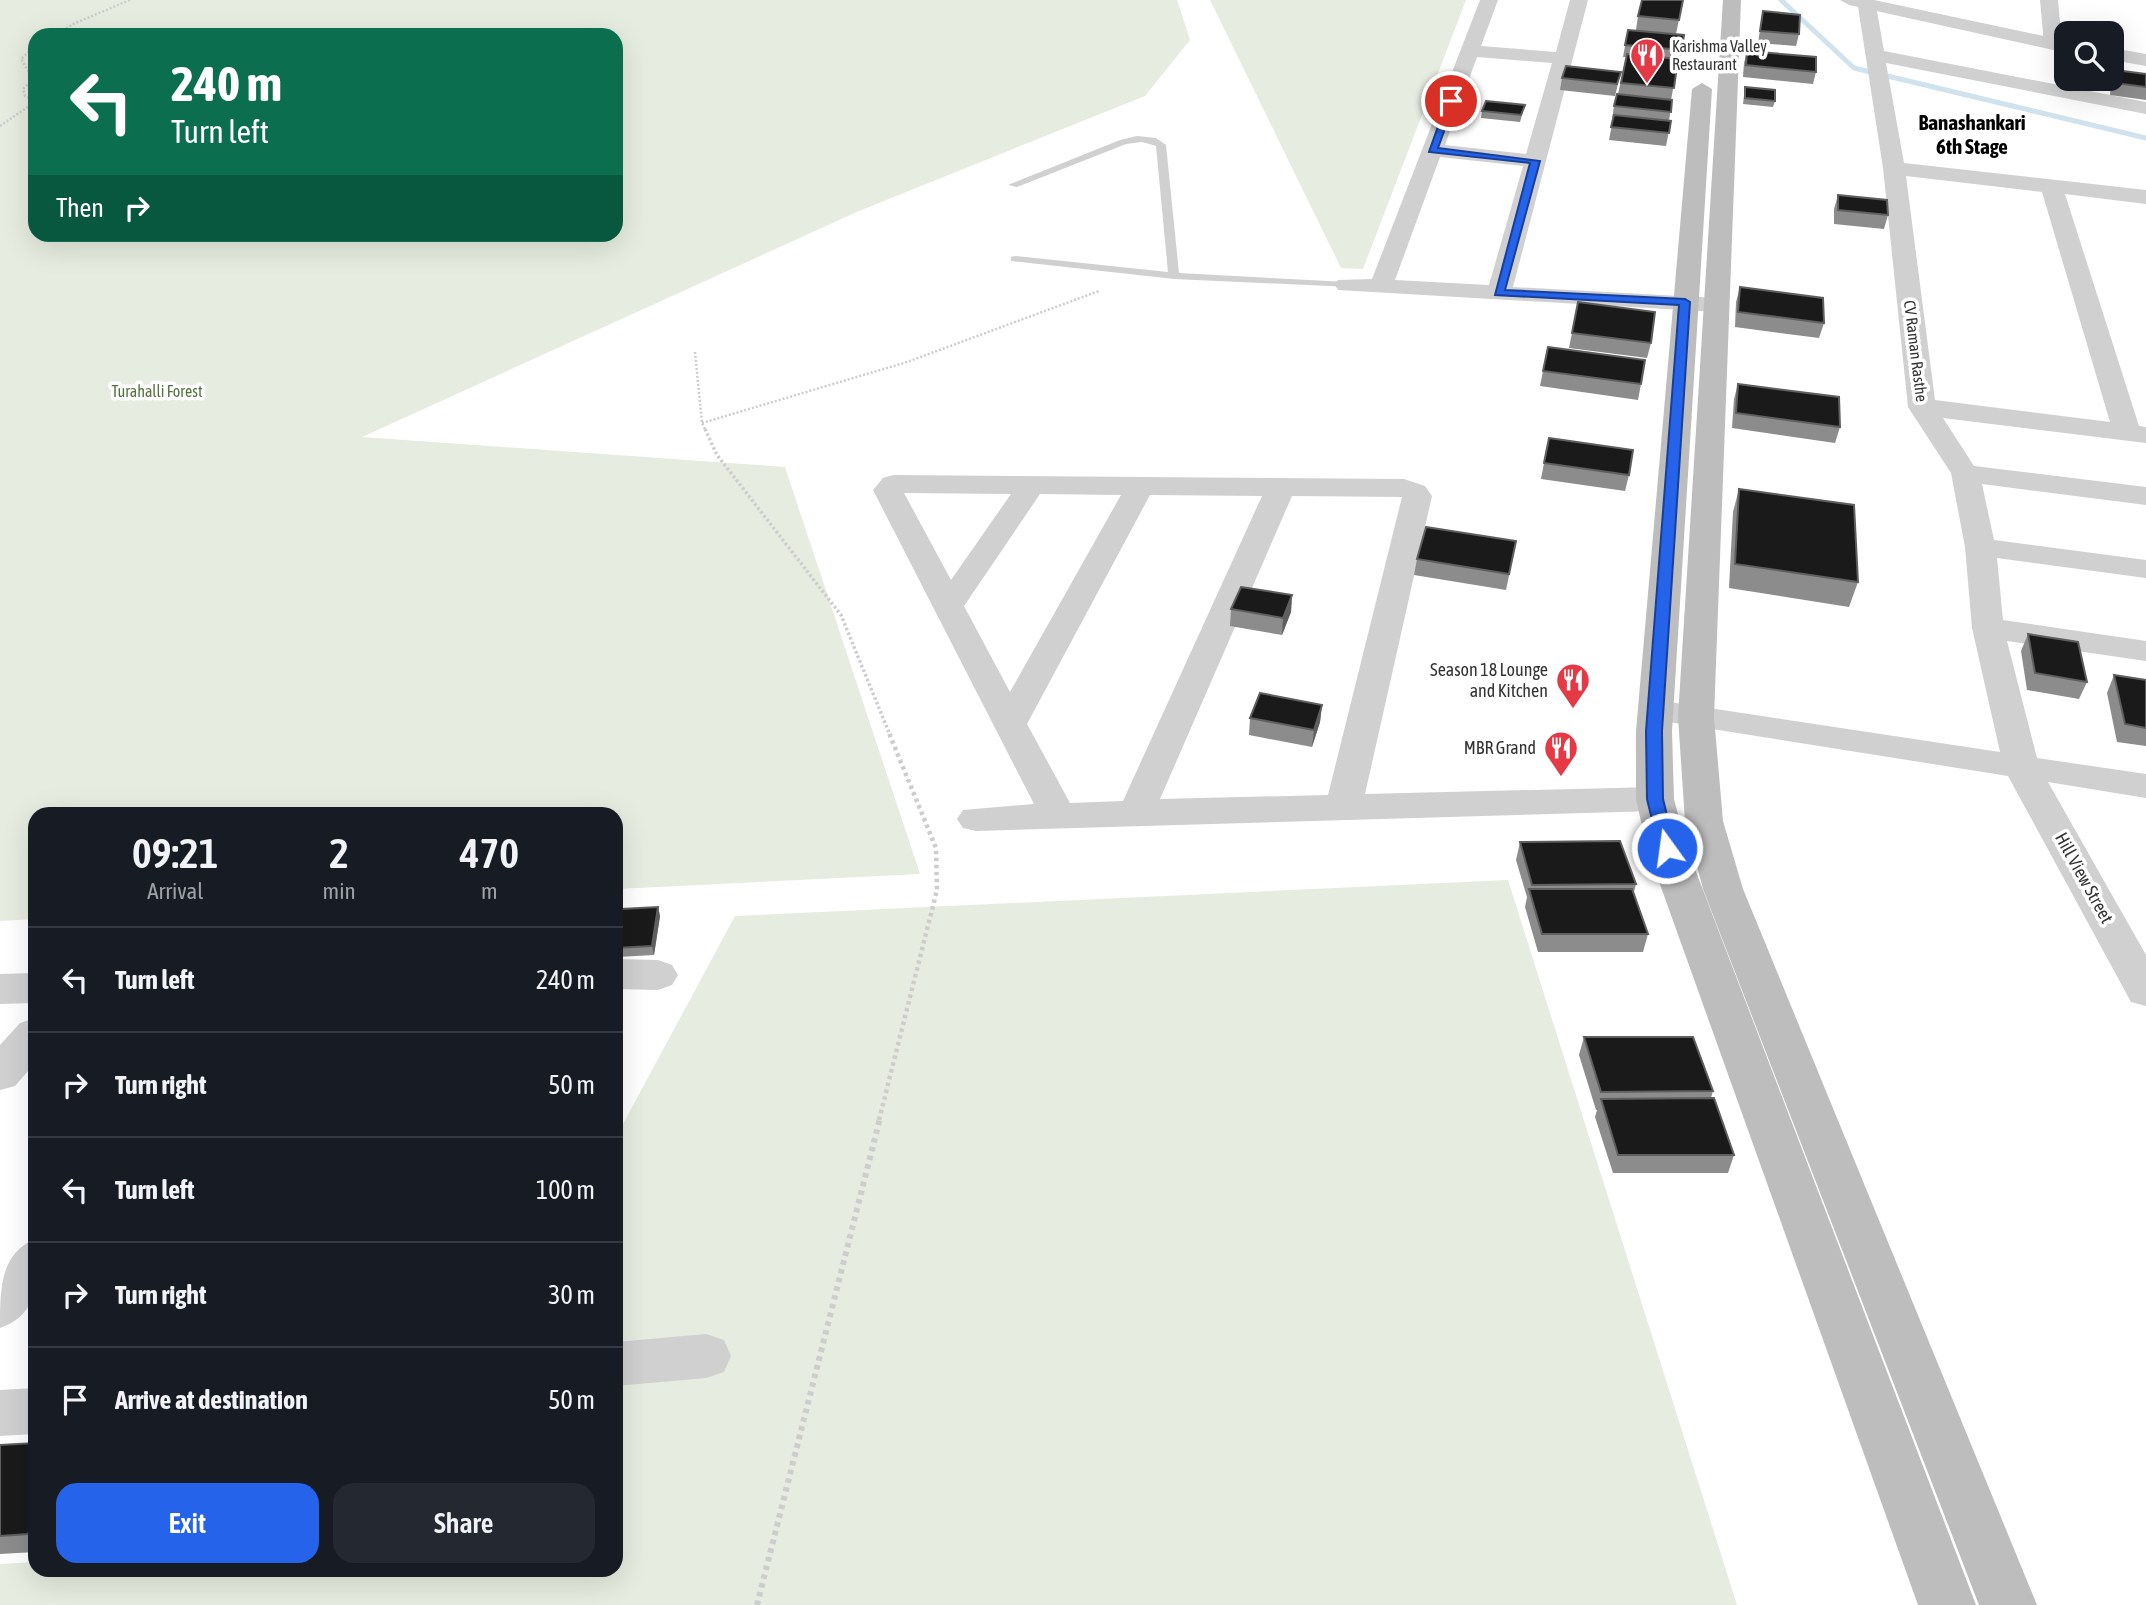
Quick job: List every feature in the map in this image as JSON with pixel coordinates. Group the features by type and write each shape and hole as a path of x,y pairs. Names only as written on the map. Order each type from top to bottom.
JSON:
{"main road":[{"path":"1709,0 1701,303 1696,717 1704,821 1723,889 2008,1605"},
{"path":"1732,0 1656,710 1655,799 1672,861 1947,1605"}],"street":[{"path":"1381,286 1489,0"},
{"path":"1499,292 1579,0"},
{"path":"2049,0 2054,21"},
{"path":"1860,1 2054,44"},
{"name":"CV Raman Rasthe","path":"1860,1 1874,55 1894,168 1922,407 1965,473 1980,547 1988,628 2021,766"},
{"path":"1470,51 1563,58"},
{"path":"1874,55 2146,108"},
{"path":"2124,56 2146,60"},
{"path":"1432,150 1535,161"},
{"path":"1894,168 2146,197"},
{"path":"1922,407 2136,434 2051,185"},
{"path":"1347,285 1701,303"},
{"path":"1965,473 2146,496"},
{"path":"1058,816 947,608 889,487 899,482 1404,488 1417,494 1344,807"},
{"path":"947,608 1032,484"},
{"path":"1009,725 1141,484"},
{"path":"1136,812 1280,487"},
{"path":"1980,547 2146,569"},
{"path":"1988,628 2146,651"},
{"path":"1656,710 2146,786"},
{"name":"Hill View Street","path":"2021,766 2146,991"},
{"path":"976,819 1136,812 1655,799"},
{"path":"623,974 658,975"},
{"path":"0,989 28,988"},
{"path":"0,1074 28,1042"},
{"path":"0,1307 28,1269"},
{"path":"623,1363 706,1356"},
{"path":"0,1413 28,1411"}],"lane":[{"path":"1013,185 1123,142 1136,139 1158,143 1161,145 1174,276"},
{"path":"1015,260 1174,276 1347,285"}],"path":[{"path":"71,28 130,0"},
{"path":"28,52 21,59 28,70"},
{"path":"28,84 23,89 28,98"},
{"path":"0,126 28,106"},
{"path":"702,422 907,362 1146,273"},
{"path":"695,352 702,422 717,455 841,615 936,848 937,869 933,904 757,1605"}],"green space":[{"name":"Turahalli Forest","path":"0,0 1177,0 1190,40 1145,96 859,211 362,437 785,467 920,874 623,889 623,807 28,807 28,919 0,921"},
{"path":"1210,0 1466,0 1363,269 1341,268"},
{"path":"1508,880 1737,1605 0,1605 0,1564 28,1562 28,1577 623,1577 623,1124 735,916"}],"building":[{"path":"1642,0 1683,0 1679,20 1638,16"},
{"path":"1763,11 1800,15 1799,34 1760,31"},
{"path":"1628,30 1684,35 1682,50 1625,45"},
{"path":"1747,51 1816,57 1816,72 1746,65"},
{"path":"1627,54 1678,59 1674,88 1621,83"},
{"path":"1566,66 1621,72 1617,84 1562,78"},
{"path":"2124,71 2146,74 2146,87 2124,84"},
{"path":"1745,87 1775,90 1775,101 1745,98"},
{"path":"1617,94 1672,100 1671,112 1614,106"},
{"path":"1486,101 1525,105 1521,115 1482,111"},
{"path":"1614,115 1671,121 1669,133 1611,127"},
{"path":"1838,195 1887,200 1888,215 1838,210"},
{"path":"1740,287 1823,298 1824,323 1738,312"},
{"path":"1578,302 1655,312 1651,343 1572,333"},
{"path":"1548,347 1645,360 1641,384 1543,371"},
{"path":"1738,384 1839,397 1840,427 1736,413"},
{"path":"1549,438 1633,450 1629,475 1544,463"},
{"path":"1739,489 1854,505 1858,582 1735,564"},
{"path":"1426,527 1516,541 1509,574 1417,559"},
{"path":"1241,587 1292,595 1283,618 1231,609"},
{"path":"2028,634 2078,642 2087,682 2035,673"},
{"path":"2114,675 2146,680 2146,728 2125,724"},
{"path":"1260,693 1322,705 1314,730 1250,718"},
{"path":"1620,841 1636,884 1532,885 1520,842"},
{"path":"1529,889 1632,889 1648,934 1542,934"},
{"path":"658,907 652,946 623,948 623,909"},
{"path":"1584,1037 1693,1037 1713,1091 1601,1092"},
{"path":"1714,1098 1734,1155 1618,1155 1601,1099"},
{"path":"28,1443 28,1534 0,1536 0,1445"}],"waterway":[{"path":"1781,0 1854,68 2146,138"}],"place":[{"name":"Karishma Valley Restaurant","path":"1647,85"},
{"name":"Season 18 Lounge and Kitchen","path":"1573,710"},
{"name":"MBR Grand","path":"1561,778"}],"district":[{"name":"Banashankari 6th Stage","path":"1972,135"}],"route":[{"path":"1451,101 1432,150 1535,161 1499,292 1685,302 1654,731 1655,799 1667,848"}]}
